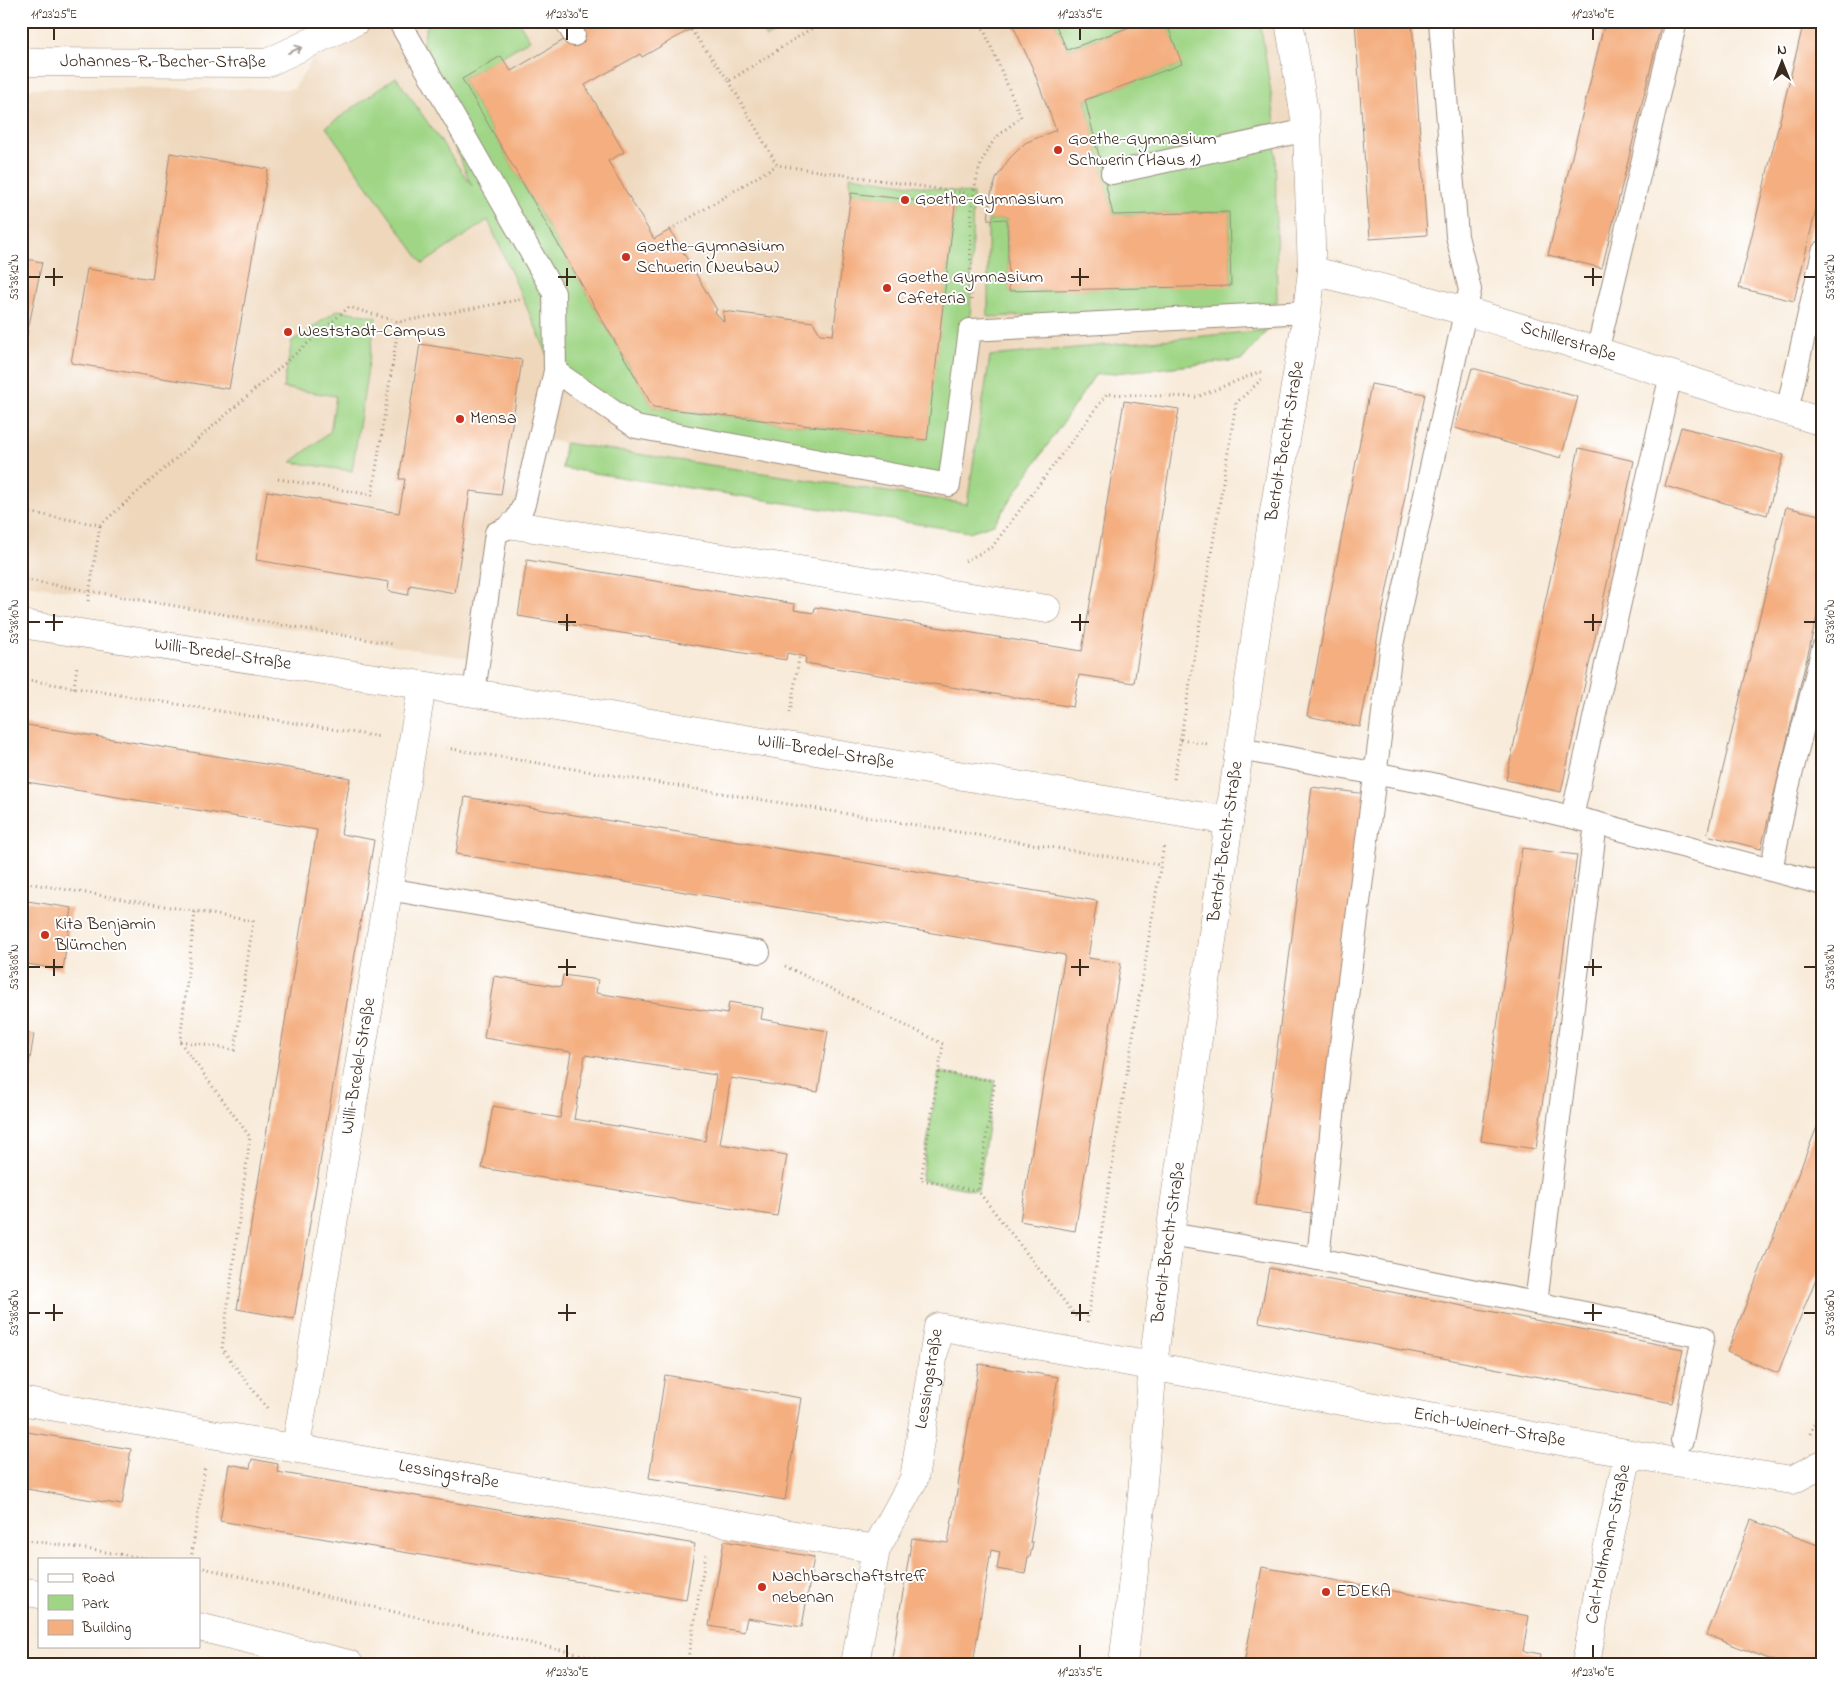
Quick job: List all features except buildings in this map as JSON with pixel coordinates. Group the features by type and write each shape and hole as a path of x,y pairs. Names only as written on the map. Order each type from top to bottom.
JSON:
{"street":[{"name":"Johannes-R.-Becher-Straße","path":"21,62 267,62 322,29 356,21"},
{"name":"Bertolt-Brecht-Straße","path":"1123,1664 1139,1529 1153,1365 1170,1234 1239,749 1312,271 1307,130 1289,21"},
{"name":"Schillerstraße","path":"1312,271 1465,312 1823,422"},
{"path":"514,525 1046,609"},
{"name":"Willi-Bredel-Straße","path":"21,624 474,693 1229,820"},
{"name":"Willi-Bredel-Straße","path":"296,1448 388,889 415,743 422,686"},
{"name":"Lessingstraße","path":"855,1664 876,1549 914,1478 938,1327 1153,1365"},
{"name":"Erich-Weinert-Straße","path":"1153,1365 1628,1454 1792,1480 1823,1464"},
{"name":"Lessingstraße","path":"21,1401 876,1549"},
{"name":"Carl-Moltmann-Straße","path":"1586,1664 1599,1587 1628,1454"},
{"path":"21,1591 38,1594"},
{"path":"200,1628 349,1664"}],"lane":[{"path":"398,21 554,293 555,371 524,504 514,525 496,534 474,693"},
{"path":"1318,1259 1338,1068 1391,650 1470,290 1457,236 1440,21"},
{"path":"1598,352 1676,21"},
{"path":"1112,173 1307,130"},
{"path":"1787,411 1823,252"},
{"path":"555,371 636,427 949,485 970,330 1307,312"},
{"path":"1572,818 1671,374"},
{"path":"1771,870 1788,787 1823,648"},
{"path":"1239,749 1428,783 1596,823 1823,884"},
{"path":"1536,1303 1596,823"},
{"path":"388,889 759,952"},
{"path":"1170,1234 1318,1259 1703,1337 1682,1440"}],"path":[{"path":"729,81 823,21"},
{"path":"970,330 973,194 978,169 993,141 1021,117 980,21"},
{"path":"691,30 729,81 777,165"},
{"path":"670,230 777,165 973,194"},
{"path":"21,511 100,525 349,307 399,322 554,293"},
{"path":"278,480 372,495 399,322"},
{"path":"916,588 992,547 1107,394 1197,397 1259,372 1296,378"},
{"path":"21,579 400,646"},
{"path":"785,746 799,658"},
{"path":"21,679 1161,865"},
{"path":"21,882 253,921 235,1050 180,1041"},
{"path":"195,912 180,1041 250,1137 222,1349 296,1448"},
{"path":"759,952 943,1044 921,1180 978,1192 1086,1328 1089,1354"},
{"path":"939,1072 995,1081 978,1192"},
{"path":"192,1558 210,1434"},
{"path":"687,1664 712,1520"},
{"path":"21,1539 144,1558"},
{"path":"200,1567 622,1664"}],"shaded area":[{"path":"356,21 1289,21 1305,327 990,356 967,504 533,438 524,504 496,534 477,660 21,583 21,88 294,89 326,36"}],"green space":[{"path":"432,21 518,21 530,40 462,79 653,407 926,440 955,206 851,193 850,176 973,194 970,330 949,485 636,427 555,371 488,220 423,264 326,127 396,77 472,186 437,106 421,52 426,28"},
{"path":"756,21 799,21 766,38"},
{"path":"1054,21 1146,21 1067,50"},
{"path":"1166,21 1260,21 1275,120 1277,302 1248,306 988,317 988,220 1007,219 1009,291 1231,285 1229,212 1113,215 1085,100 1181,64"},
{"path":"338,310 376,317 352,471 291,462 330,432 336,396 283,388 292,341"},
{"path":"1268,330 1242,360 1095,375 994,524 969,532 562,468 565,443 967,504 990,356"},
{"path":"939,1072 995,1081 978,1191 921,1180"}],"place":[{"name":"Goethe-Gymnasium Schwerin (Haus 1)","path":"1058,150"},
{"name":"Goethe-Gymnasium","path":"905,200"},
{"name":"Goethe-Gymnasium Schwerin (Neubau)","path":"626,257"},
{"name":"Goethe Gymnasium Cafeteria","path":"887,288"},
{"name":"Weststadt-Campus","path":"288,332"},
{"name":"Mensa","path":"460,419"},
{"name":"Kita Benjamin Blümchen","path":"45,935"},
{"name":"Nachbarschaftstreff nebenan","path":"762,1587"},
{"name":"EDEKA","path":"1326,1592"}]}
